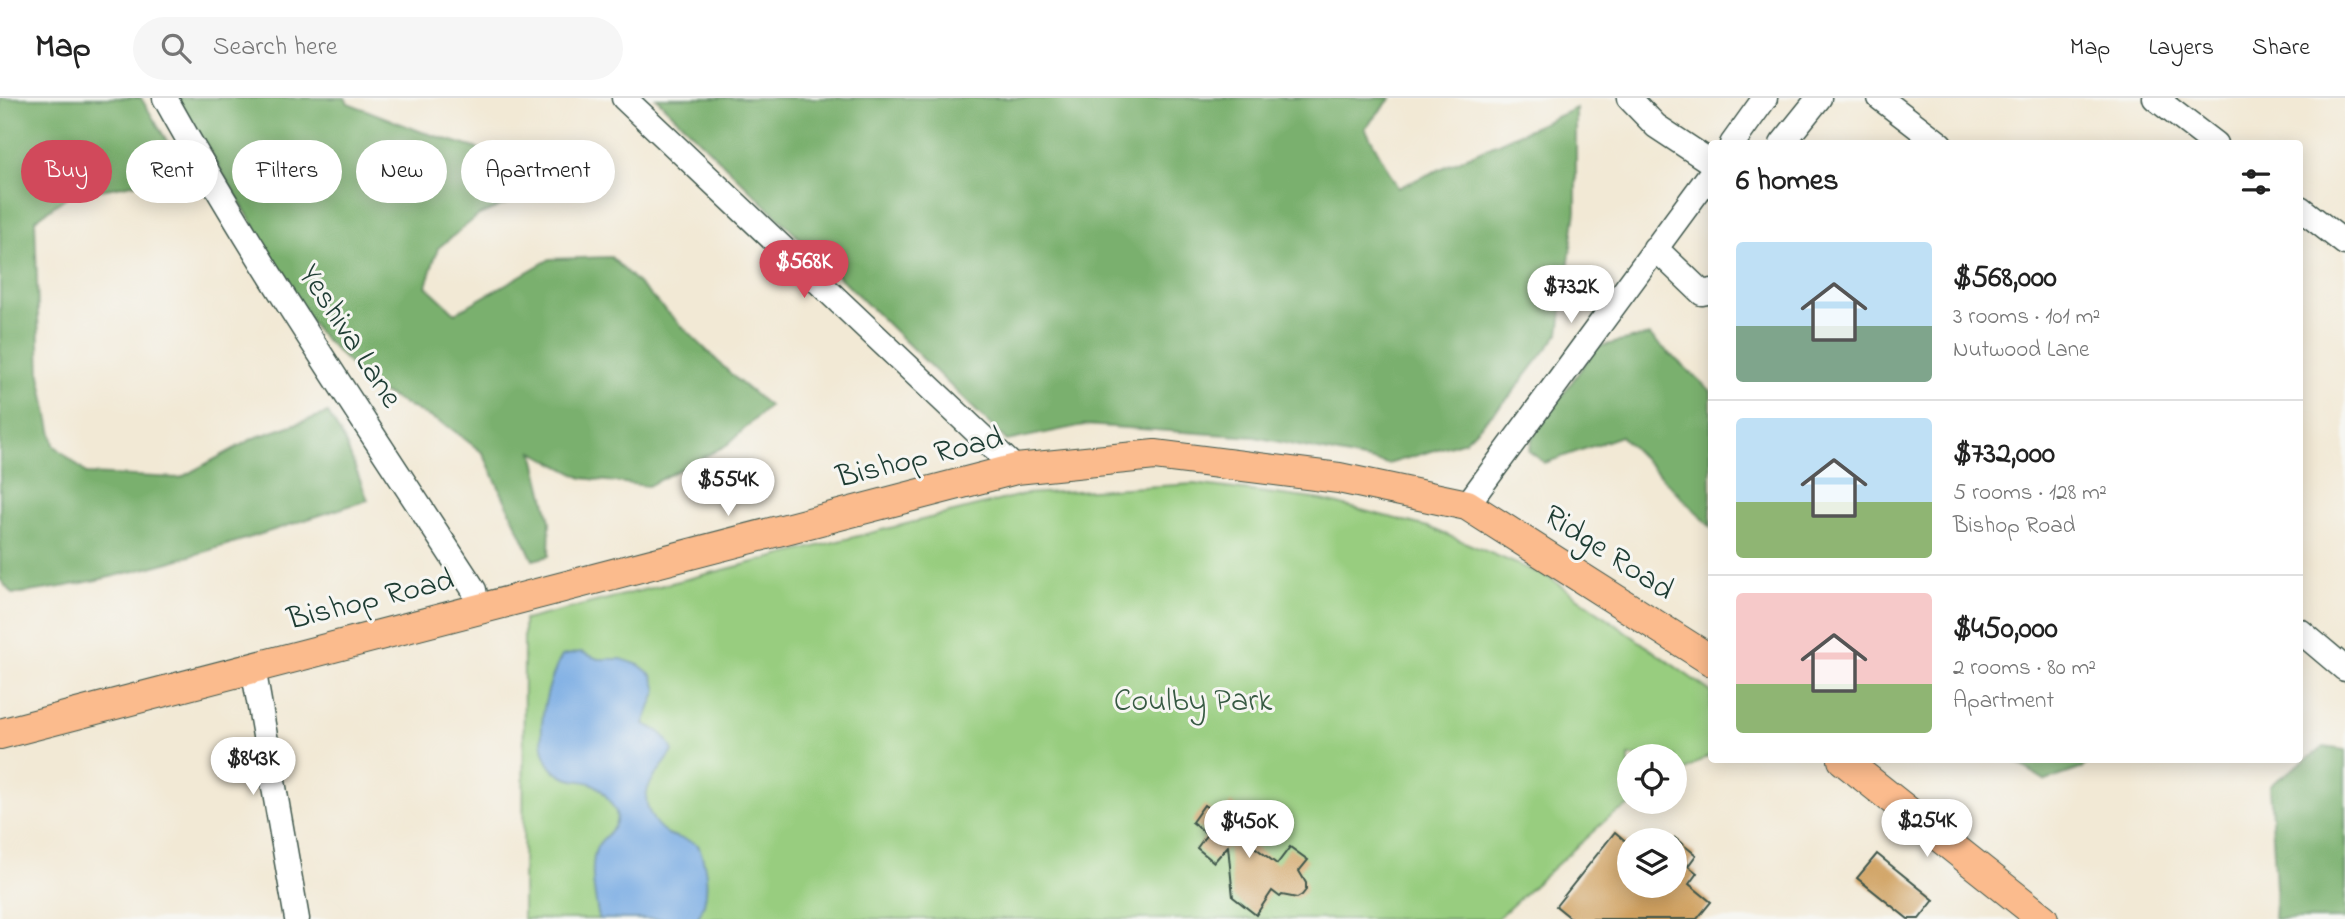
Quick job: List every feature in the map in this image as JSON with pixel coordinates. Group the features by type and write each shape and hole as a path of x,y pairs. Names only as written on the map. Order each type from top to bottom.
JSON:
{"main road":[{"name":"Bishop Road","path":"0,734 1016,468 1155,455 1339,478 1467,505"},
{"name":"Ridge Road","path":"1467,505 1708,659"},
{"path":"1847,763 2043,919"}],"street":[{"name":"Yeshiva Lane","path":"164,98 249,243 474,590 478,610"},
{"path":"624,98 1016,468"},
{"path":"1629,98 1656,126 1708,160"},
{"path":"1735,140 1765,98"},
{"path":"1785,140 1819,98"},
{"path":"1880,98 1935,140"},
{"path":"2155,98 2210,140"},
{"path":"1467,505 1708,177"},
{"path":"2303,210 2345,243"},
{"path":"1656,248 1702,293 1708,292"},
{"path":"2303,634 2345,669"},
{"path":"253,667 298,919"}],"green space":[{"path":"0,98 141,98 166,140 126,140 126,185 112,188 112,140 21,140 21,203 58,203 35,220 40,375 54,445 87,474 180,478 254,438 328,413 344,440 368,500 191,556 102,579 12,594 0,579"},
{"path":"178,98 345,98 348,103 422,132 461,144 461,203 508,203 479,215 438,248 426,286 455,313 550,259 611,257 737,380 769,406 727,445 648,486 582,478 533,452 550,521 549,556 533,560 483,453 449,427 372,387 316,330 240,203 342,203 342,140 232,140 232,189 218,165 218,140 203,140"},
{"path":"656,98 1391,98 1365,128 1398,188 1576,108 1576,211 1559,333 1509,397 1465,441 1388,464 1255,437 1084,425 1007,441"},
{"path":"1649,335 1708,388 1708,524 1621,436 1545,463 1529,451 1533,436 1597,347"},
{"name":"Coulby Park","path":"1194,484 1322,500 1428,527 1550,578 1708,690 1708,756 1687,769 1687,744 1617,744 1617,813 1497,919 523,919 524,620 1025,494"},
{"path":"2324,747 2345,750 2345,919 2274,919 2276,888 2270,785"},
{"path":"2018,763 2088,763 2080,769 2046,781"}],"water":[{"path":"581,652 598,659 621,659 639,665 652,675 657,690 644,724 662,734 673,751 648,787 647,803 653,819 662,830 698,845 704,863 706,892 697,919 599,919 593,884 594,857 598,844 615,824 615,811 596,786 562,776 551,766 542,737 545,701 556,668 562,656"}],"building":[{"path":"1231,802 1248,816 1236,833 1277,864 1290,847 1308,860 1299,871 1306,883 1306,890 1302,895 1297,898 1282,895 1280,897 1272,891 1256,915 1233,897 1228,846 1214,862 1197,848 1207,834 1192,822 1204,805 1220,817"},
{"path":"1615,832 1617,898 1687,898 1687,848 1696,855 1688,866 1697,873 1689,884 1711,902 1697,919 1572,919 1556,906"},
{"path":"1877,854 1934,900 1919,919 1908,919 1857,878"}]}
